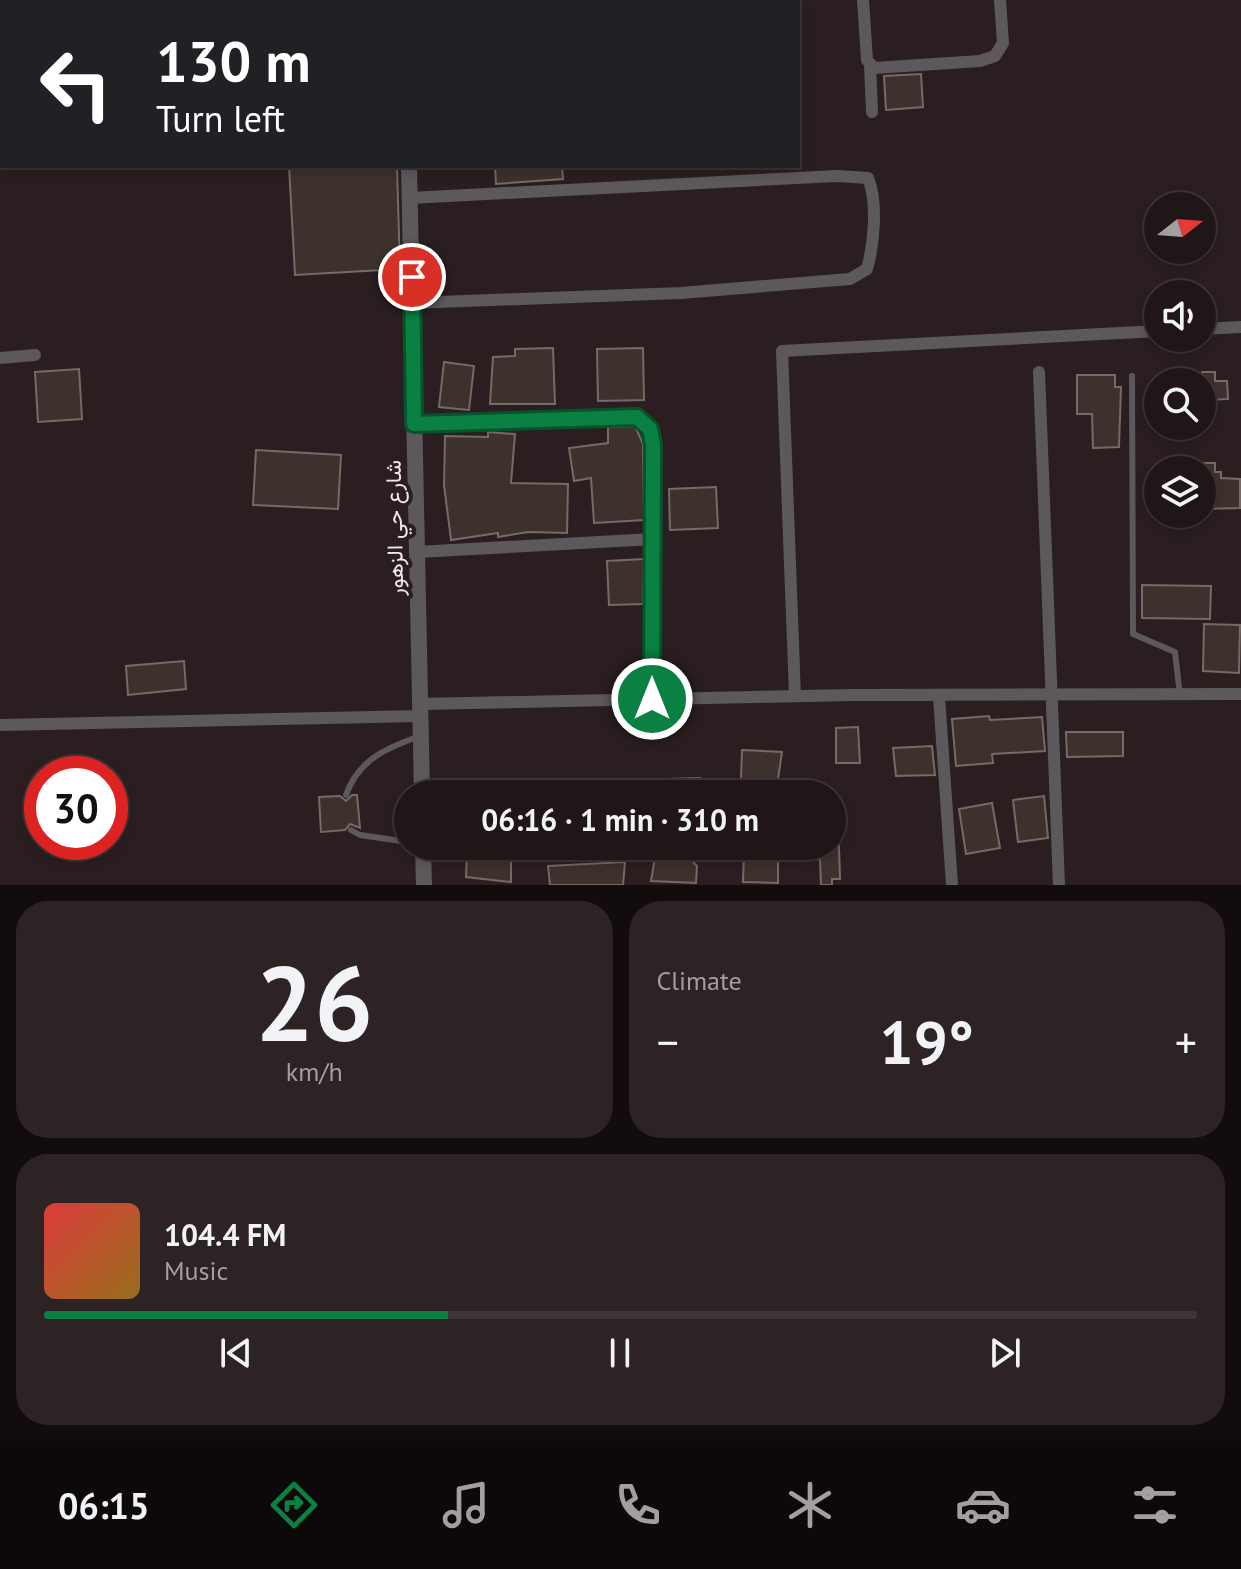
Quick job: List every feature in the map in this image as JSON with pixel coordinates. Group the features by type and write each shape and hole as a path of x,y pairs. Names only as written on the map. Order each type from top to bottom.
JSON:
{"street":[{"path":"863,0 872,112"},
{"path":"870,65 874,68 980,61 995,56 1003,43 1000,0"},
{"name":"شارع حي الزهور","path":"409,168 422,780"},
{"path":"410,198 862,177 870,182 872,220 867,269 850,279 681,293 412,303"},
{"path":"1216,328 1241,327"},
{"path":"795,696 782,351 1144,332"},
{"path":"0,358 35,355"},
{"path":"1039,372 1059,885"},
{"path":"414,424 637,417 650,429 653,445 652,699"},
{"path":"417,552 653,539"},
{"path":"1,724 652,699 1241,694"},
{"path":"939,697 952,885"},
{"path":"423,860 424,885"}],"lane":[{"path":"1132,376 1133,634 1175,652 1180,696"},
{"path":"346,795 361,765 388,747 421,735"},
{"path":"351,830 360,835 394,840"}],"building":[{"path":"921,74 923,107 886,110 884,76"},
{"path":"289,168 397,168 400,269 295,275"},
{"path":"495,168 562,168 563,179 496,184"},
{"path":"553,348 555,404 490,404 493,357 515,356 515,349"},
{"path":"643,348 644,400 598,401 597,349"},
{"path":"444,362 474,366 469,410 439,407"},
{"path":"79,369 82,419 38,422 35,372"},
{"path":"1077,375 1115,375 1115,387 1121,387 1119,447 1093,448 1092,414 1077,414"},
{"path":"1216,381 1227,381 1228,399 1216,399"},
{"path":"635,426 643,444 644,520 594,523 591,478 574,481 569,448 608,443 608,427"},
{"path":"488,432 515,434 511,483 568,484 567,533 528,532 498,537 498,533 451,540 444,485 445,436 488,437"},
{"path":"256,450 341,455 338,509 253,505"},
{"path":"1216,472 1221,472 1221,478 1240,479 1240,508 1216,509"},
{"path":"716,487 718,528 670,530 669,489"},
{"path":"644,559 643,604 609,605 607,561"},
{"path":"1142,585 1211,586 1210,619 1142,618"},
{"path":"1204,624 1240,625 1239,673 1203,671"},
{"path":"184,661 186,689 128,695 126,666"},
{"path":"989,716 990,720 1042,717 1045,751 992,754 993,763 956,766 952,719"},
{"path":"858,727 860,763 836,763 836,728"},
{"path":"1066,732 1123,732 1123,756 1067,757"},
{"path":"932,746 935,775 896,776 893,748"},
{"path":"742,750 782,752 778,780 741,779"},
{"path":"700,778 700,780 666,780"},
{"path":"357,795 360,828 350,824 345,830 321,832 319,797 340,796 346,801"},
{"path":"1044,796 1048,838 1018,842 1013,800"},
{"path":"992,803 1000,848 966,854 959,809"},
{"path":"467,860 511,860 511,882 466,877"},
{"path":"654,860 692,860 697,866 696,883 651,881"},
{"path":"744,860 778,860 778,883 743,882"},
{"path":"820,860 839,860 840,879 832,879 832,885 821,885"},
{"path":"625,862 623,885 550,885 548,866"}],"route":[{"path":"412,277 414,424 637,417 645,421 650,429 653,445 652,699"}]}
